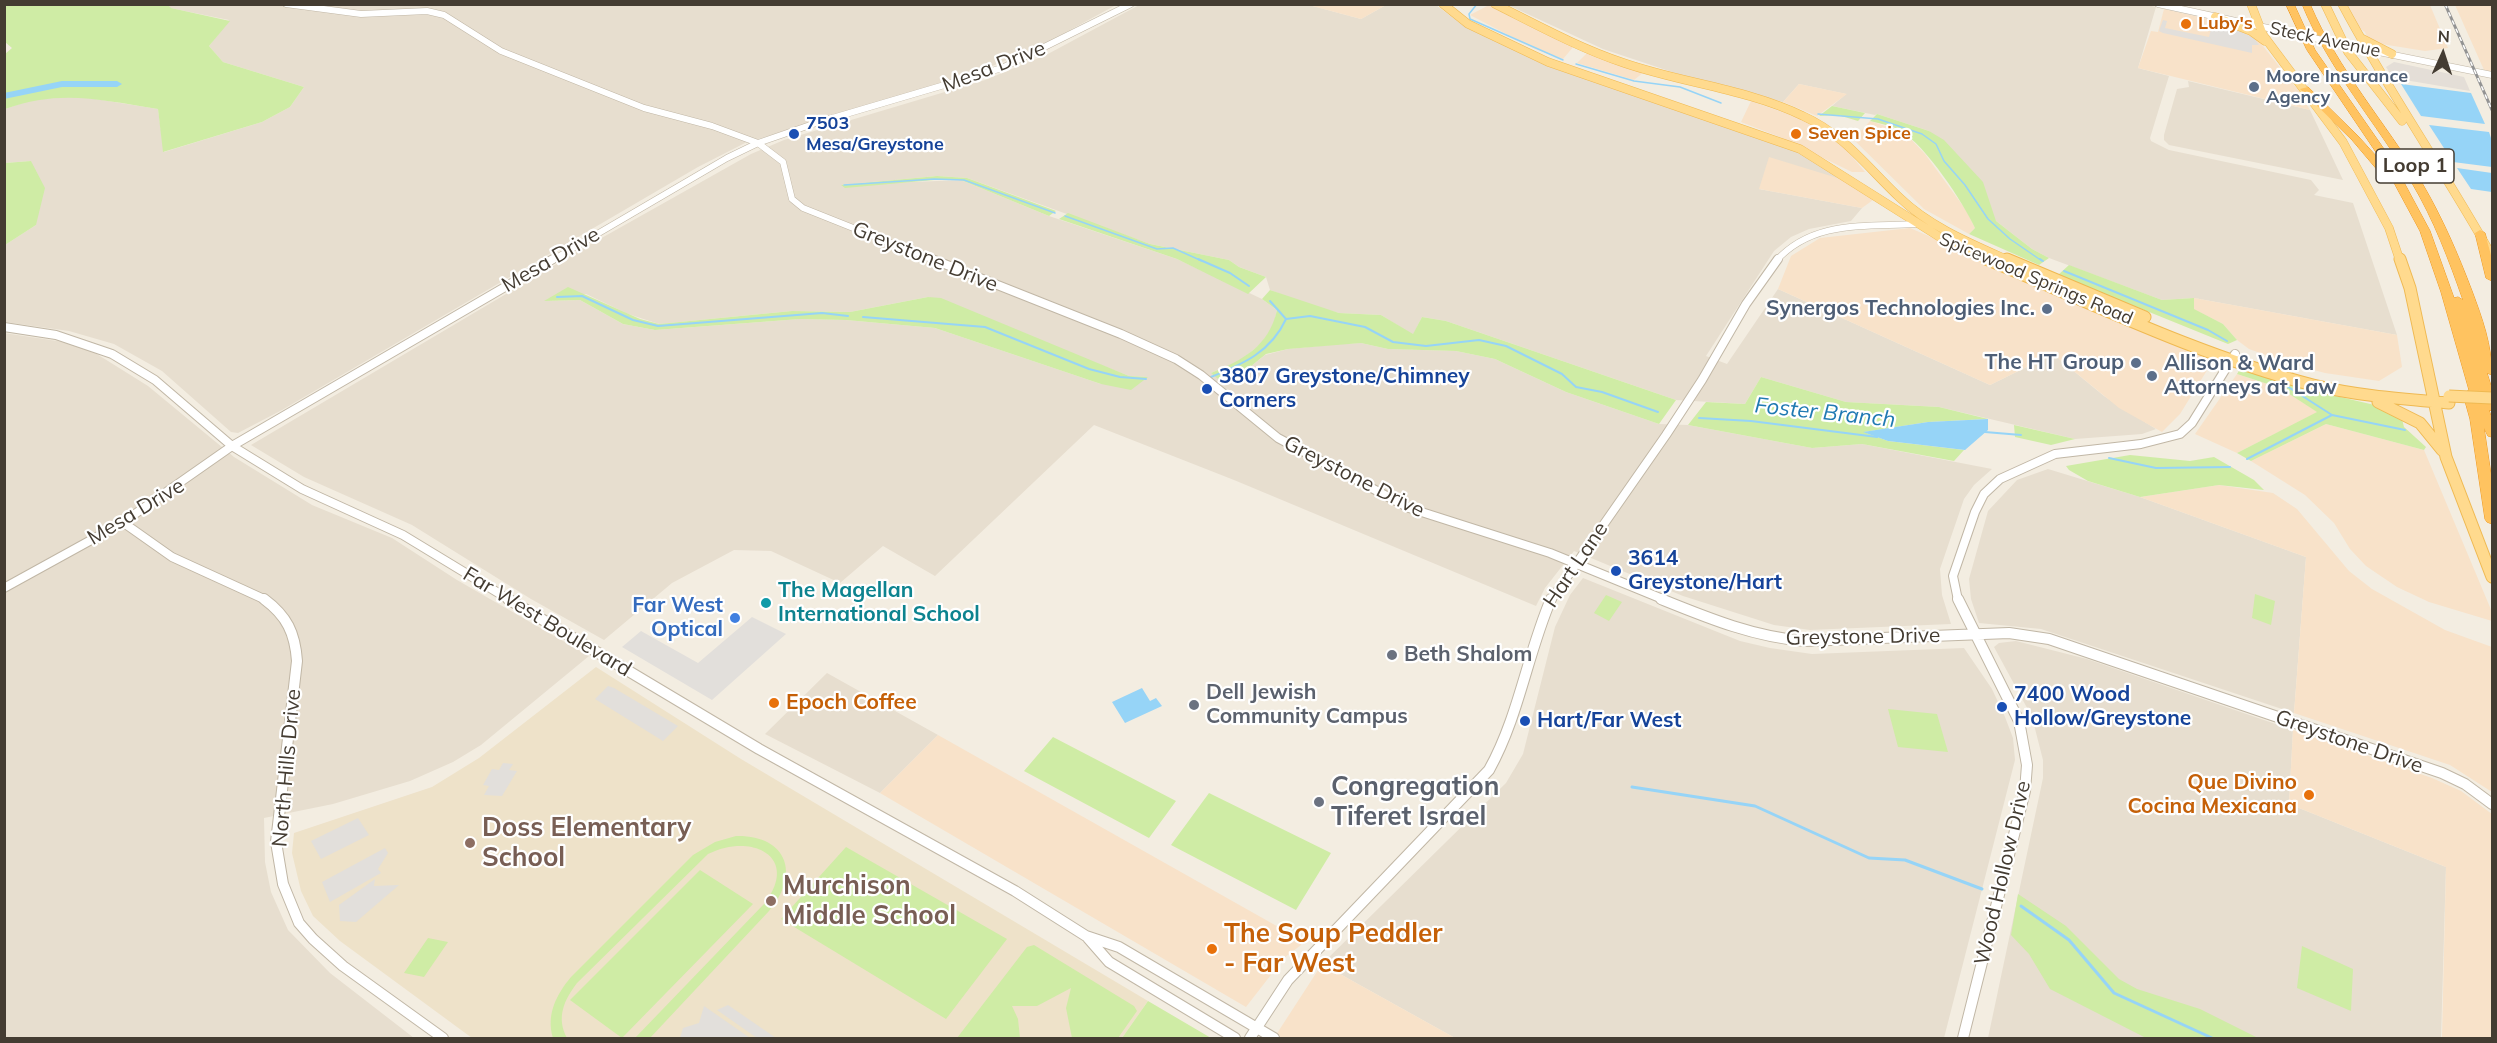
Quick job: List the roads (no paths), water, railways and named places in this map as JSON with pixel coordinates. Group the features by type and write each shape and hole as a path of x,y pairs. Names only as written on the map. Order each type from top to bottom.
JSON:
{"highway":[{"name":"Loop 1","path":"2290,4 2311,50 2388,162 2425,231 2447,291 2469,375 2493,433"},
{"path":"2296,4 2323,58 2394,163 2430,228 2450,274 2493,406"},
{"path":"2306,4 2332,60 2405,163 2436,216 2462,276 2493,371"},
{"name":"Loop 1","path":"2312,4 2335,53 2416,168 2441,212 2466,263 2493,341"},
{"path":"2305,89 2349,131 2385,172 2415,221 2425,231"},
{"path":"2480,233 2493,278"},
{"path":"2469,375 2466,385 2476,419 2493,519"}],"main road":[{"name":"Spicewood Springs Road","path":"1443,4 1468,24 1548,62 1754,131 1821,160 1915,224 1963,250 2103,309 2233,357 2343,384 2434,399"},
{"name":"Spicewood Springs Road","path":"1495,4 1604,56 1679,80 1764,101 1804,116 1848,143 1901,199 1945,230 2282,378 2346,392 2449,400 2493,406"},
{"path":"2251,4 2258,26 2352,157 2389,228 2410,288 2446,457 2493,577"},
{"path":"2325,4 2335,32 2350,57 2422,142 2449,179 2493,256"},
{"path":"2342,4 2366,49 2422,142"},
{"path":"2215,16 2251,32 2270,44"},
{"path":"2361,38 2392,54"},
{"path":"1821,160 1865,181 1885,181"},
{"path":"1877,198 1896,218 1895,225"},
{"path":"1901,199 1915,224 1926,224 1945,230"},
{"path":"1963,250 2031,274 2044,274 2054,284 2103,309"},
{"path":"2346,392 2395,408 2420,423 2428,430 2446,457"},
{"name":"Spicewood Springs Road","path":"2449,400 2493,398"}],"street":[{"name":"Greystone Drive","path":"286,4 361,14 435,12 451,18 501,51 644,108 711,126 758,143 783,162 792,199 803,208 1149,346 1201,375 1278,438 1381,494 1431,517 1550,553 1723,624 1778,639 1830,642 1974,635 2030,635 2084,650 2183,687 2442,773 2465,784 2493,804"},
{"name":"Mesa Drive","path":"4,588 184,483 232,446 688,180 758,143 1002,68 1059,42 1131,4"},
{"name":"Steck Avenue","path":"2158,4 2493,75"},
{"name":"Hart Lane","path":"1253,1033 1288,980 1489,770 1506,743 1543,616 1552,597 1702,381 1758,287 1785,250 1799,240 1825,231 1863,225 1915,224"},
{"name":"Far West Boulevard","path":"4,327 56,335 112,354 155,381 232,446 328,502 403,535 606,658 708,716 759,749 1015,891 1086,936 1119,947 1253,1033 1274,1038"},
{"name":"Wood Hollow Drive","path":"1964,1038 2025,791 2027,765 2019,722 1959,606 1953,576 1975,512 1984,494 2017,469 2055,454 2141,444 2180,434 2192,423 2233,357"},
{"name":"North Hills Drive","path":"122,521 178,561 248,590 265,600 285,618 295,637 297,661 276,842 283,884 299,923 313,939 343,966 443,1038"},
{"name":"Far West Boulevard","path":"1086,936 1109,962 1235,1038"}],"water":[{"path":"2401,84 2471,93 2485,124 2421,116"},
{"path":"2429,125 2489,132 2492,141 2492,167 2453,162"},
{"path":"2457,168 2492,173 2492,192 2471,189"},
{"path":"1988,419 1988,430 1965,450 1888,441 1863,432 1928,422"},
{"path":"1142,688 1150,701 1156,698 1162,706 1125,723 1112,702"}],"waterway":[{"path":"1477,4 1469,14 1470,19 1563,60"},
{"path":"1576,64 1634,81 1680,87 1721,103"},
{"path":"4,96 62,84 117,84"},
{"path":"1818,114 1878,119 1922,134 1936,144 1944,161 1965,185 1988,219 2010,239 2042,261"},
{"name":"Foster Branch","path":"844,185 934,179 964,180 1055,213"},
{"name":"Foster Branch","path":"1065,216 1157,249 1173,248 1202,261"},
{"name":"Foster Branch","path":"1198,259 1230,273 1249,286"},
{"path":"2064,271 2208,330 2227,341"},
{"path":"557,297 582,296 633,320 658,326 822,313 848,316"},
{"name":"Foster Branch","path":"1270,301 1286,319"},
{"name":"Foster Branch","path":"1286,319 1310,316 1365,327 1393,342 1426,346 1479,340 1506,346 1562,374 1576,387 1602,392 1658,412"},
{"path":"863,317 985,327 1089,369 1120,377 1146,379"},
{"path":"1211,377 1255,356 1272,340 1286,319"},
{"path":"2282,383 2332,415"},
{"name":"Foster Branch","path":"2247,459 2332,415"},
{"name":"Foster Branch","path":"2332,415 2405,430"},
{"name":"Foster Branch","path":"1699,418 1751,421 1877,437"},
{"name":"Foster Branch","path":"1985,432 2021,435"},
{"name":"Foster Branch","path":"2109,458 2156,468 2230,467"},
{"path":"1632,787 1755,806 1869,858 1905,860 1982,889"},
{"path":"2021,906 2069,940 2114,993 2212,1038"}],"railway":[{"path":"2445,4 2492,110"}],"place":[{"name":"Luby's","path":"2186,24"},
{"name":"Moore Insurance Agency","path":"2254,87"},
{"name":"7503 Mesa/Greystone","path":"794,134"},
{"name":"Seven Spice","path":"1796,134"},
{"name":"Synergos Technologies Inc.","path":"2047,309"},
{"name":"The HT Group","path":"2136,363"},
{"name":"Allison & Ward Attorneys at Law","path":"2152,376"},
{"name":"3807 Greystone/Chimney Corners","path":"1207,389"},
{"name":"3614 Greystone/Hart","path":"1616,571"},
{"name":"The Magellan International School","path":"766,603"},
{"name":"Far West Optical","path":"735,618"},
{"name":"Beth Shalom","path":"1392,655"},
{"name":"Epoch Coffee","path":"774,703"},
{"name":"Dell Jewish Community Campus","path":"1194,705"},
{"name":"7400 Wood Hollow/Greystone","path":"2002,707"},
{"name":"Hart/Far West","path":"1525,721"},
{"name":"Que Divino Cocina Mexicana","path":"2309,795"},
{"name":"Congregation Tiferet Israel","path":"1319,802"},
{"name":"Doss Elementary School","path":"470,843"},
{"name":"Murchison Middle School","path":"771,901"},
{"name":"The Soup Peddler - Far West","path":"1212,949"}]}
